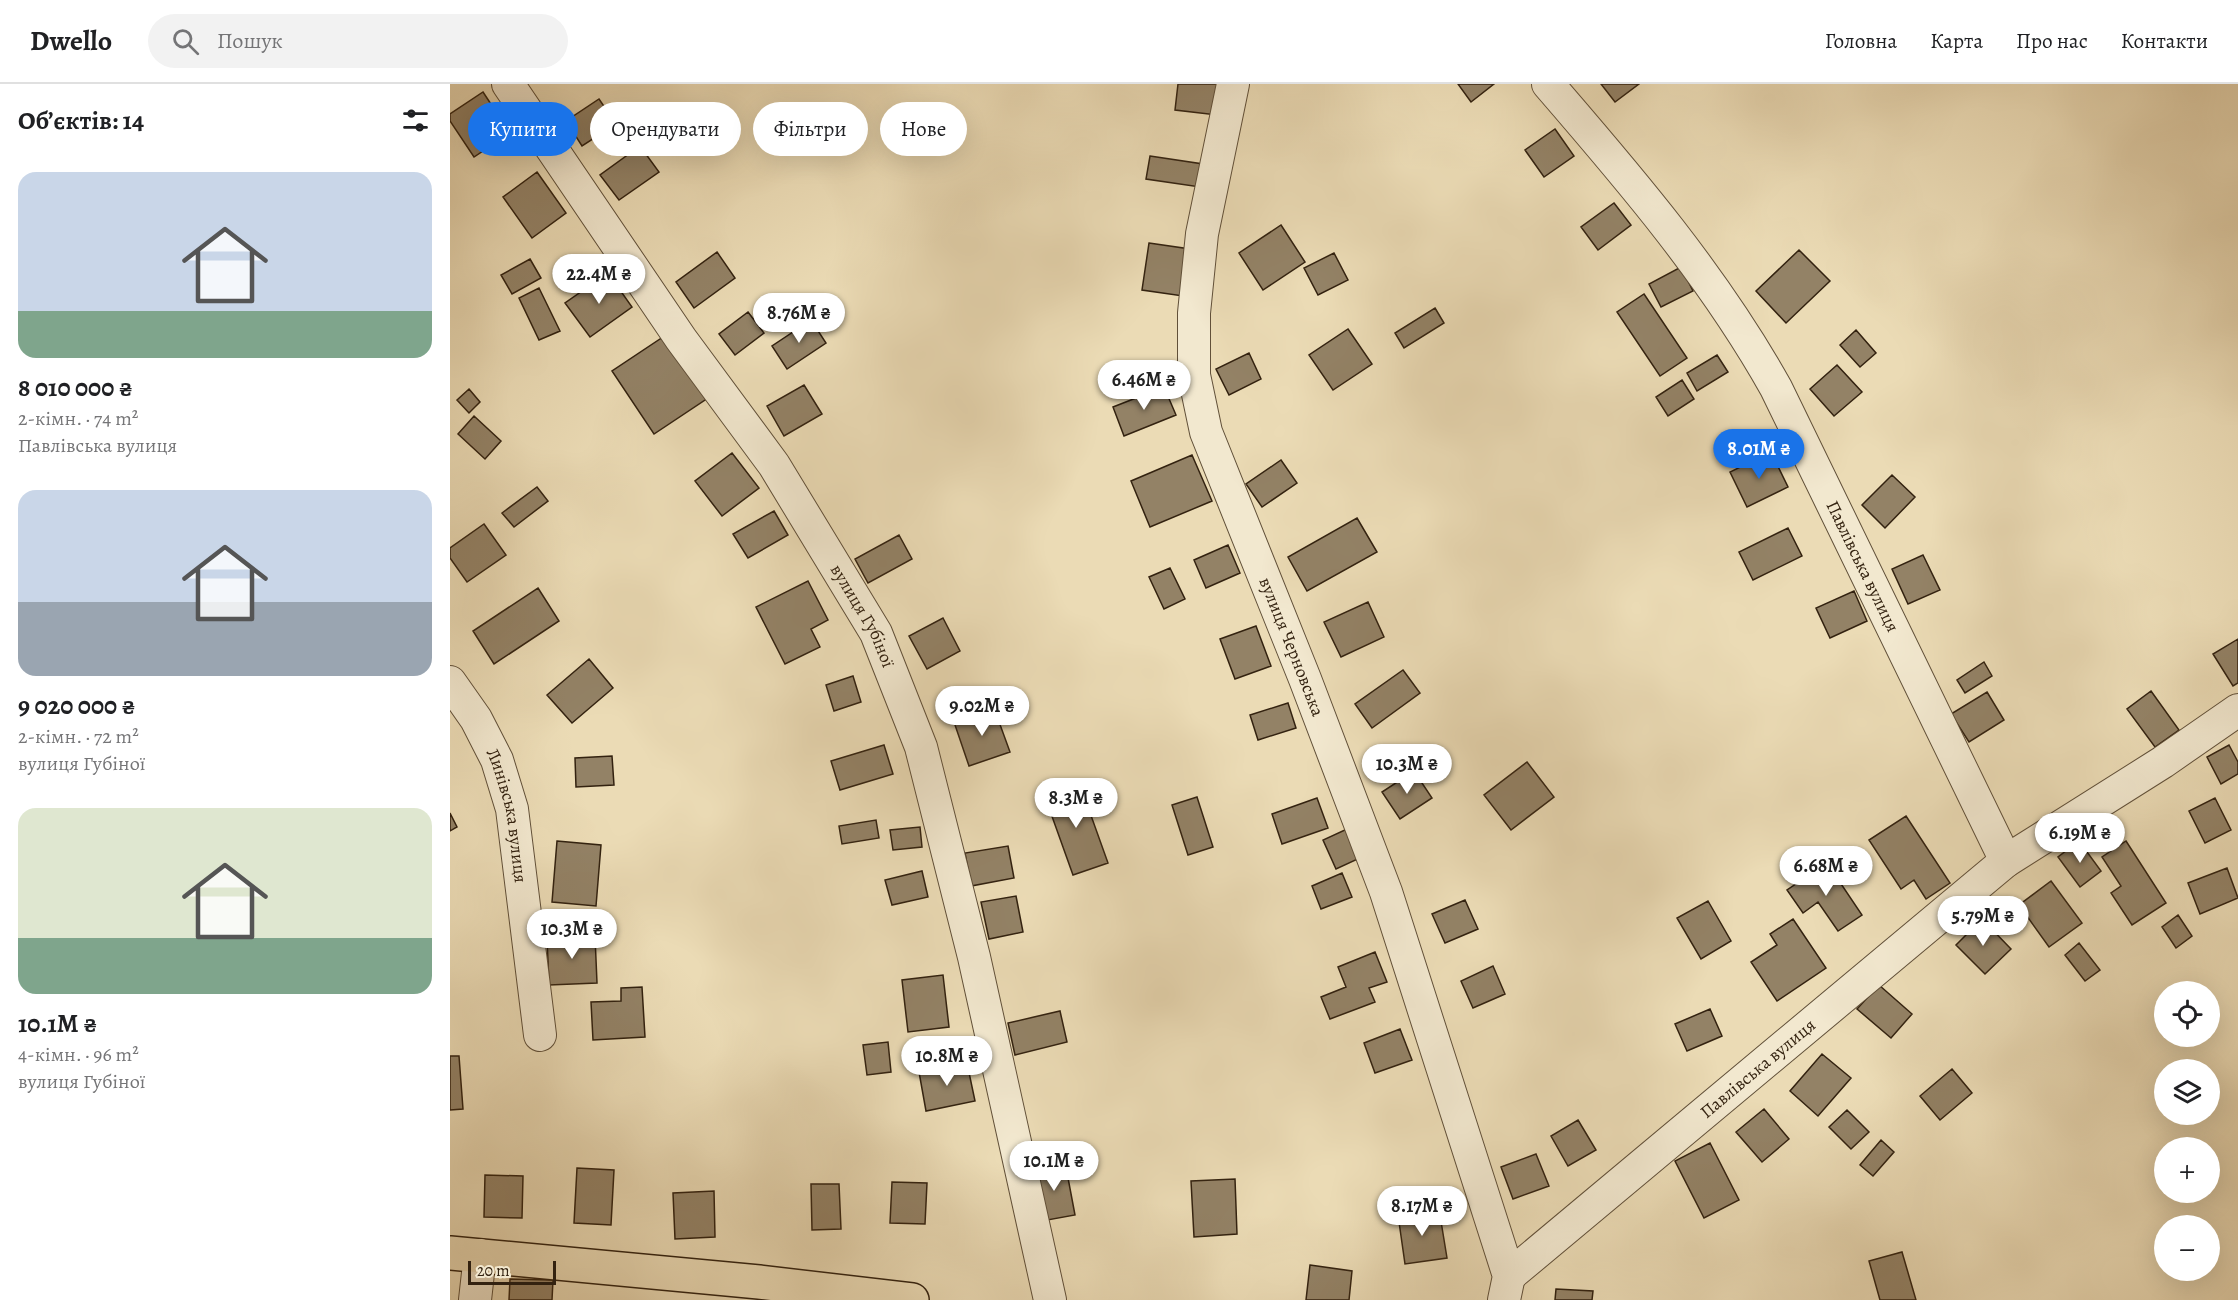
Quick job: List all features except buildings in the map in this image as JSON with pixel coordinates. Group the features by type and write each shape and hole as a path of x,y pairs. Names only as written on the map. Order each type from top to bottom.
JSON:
{"main road":[{"path":"465,1254 759,1282 912,1300"}],"street":[{"name":"вулиця Губіної","path":"508,84 681,339 774,465 876,633 921,747 974,957 1050,1300"},
{"name":"вулиця Черновська","path":"1233,84 1202,234 1194,313 1194,375 1206,432 1305,679 1386,892 1507,1288"},
{"name":"Павлівська вулиця","path":"1548,84 1641,192 1745,333 1776,388 2006,861"},
{"name":"Линівська вулиця","path":"450,682 476,719 497,760 513,809 540,1035"},
{"name":"Павлівська вулиця","path":"1507,1288 2006,861 2163,762 2238,710"},
{"path":"465,1254 475,1300"}]}
